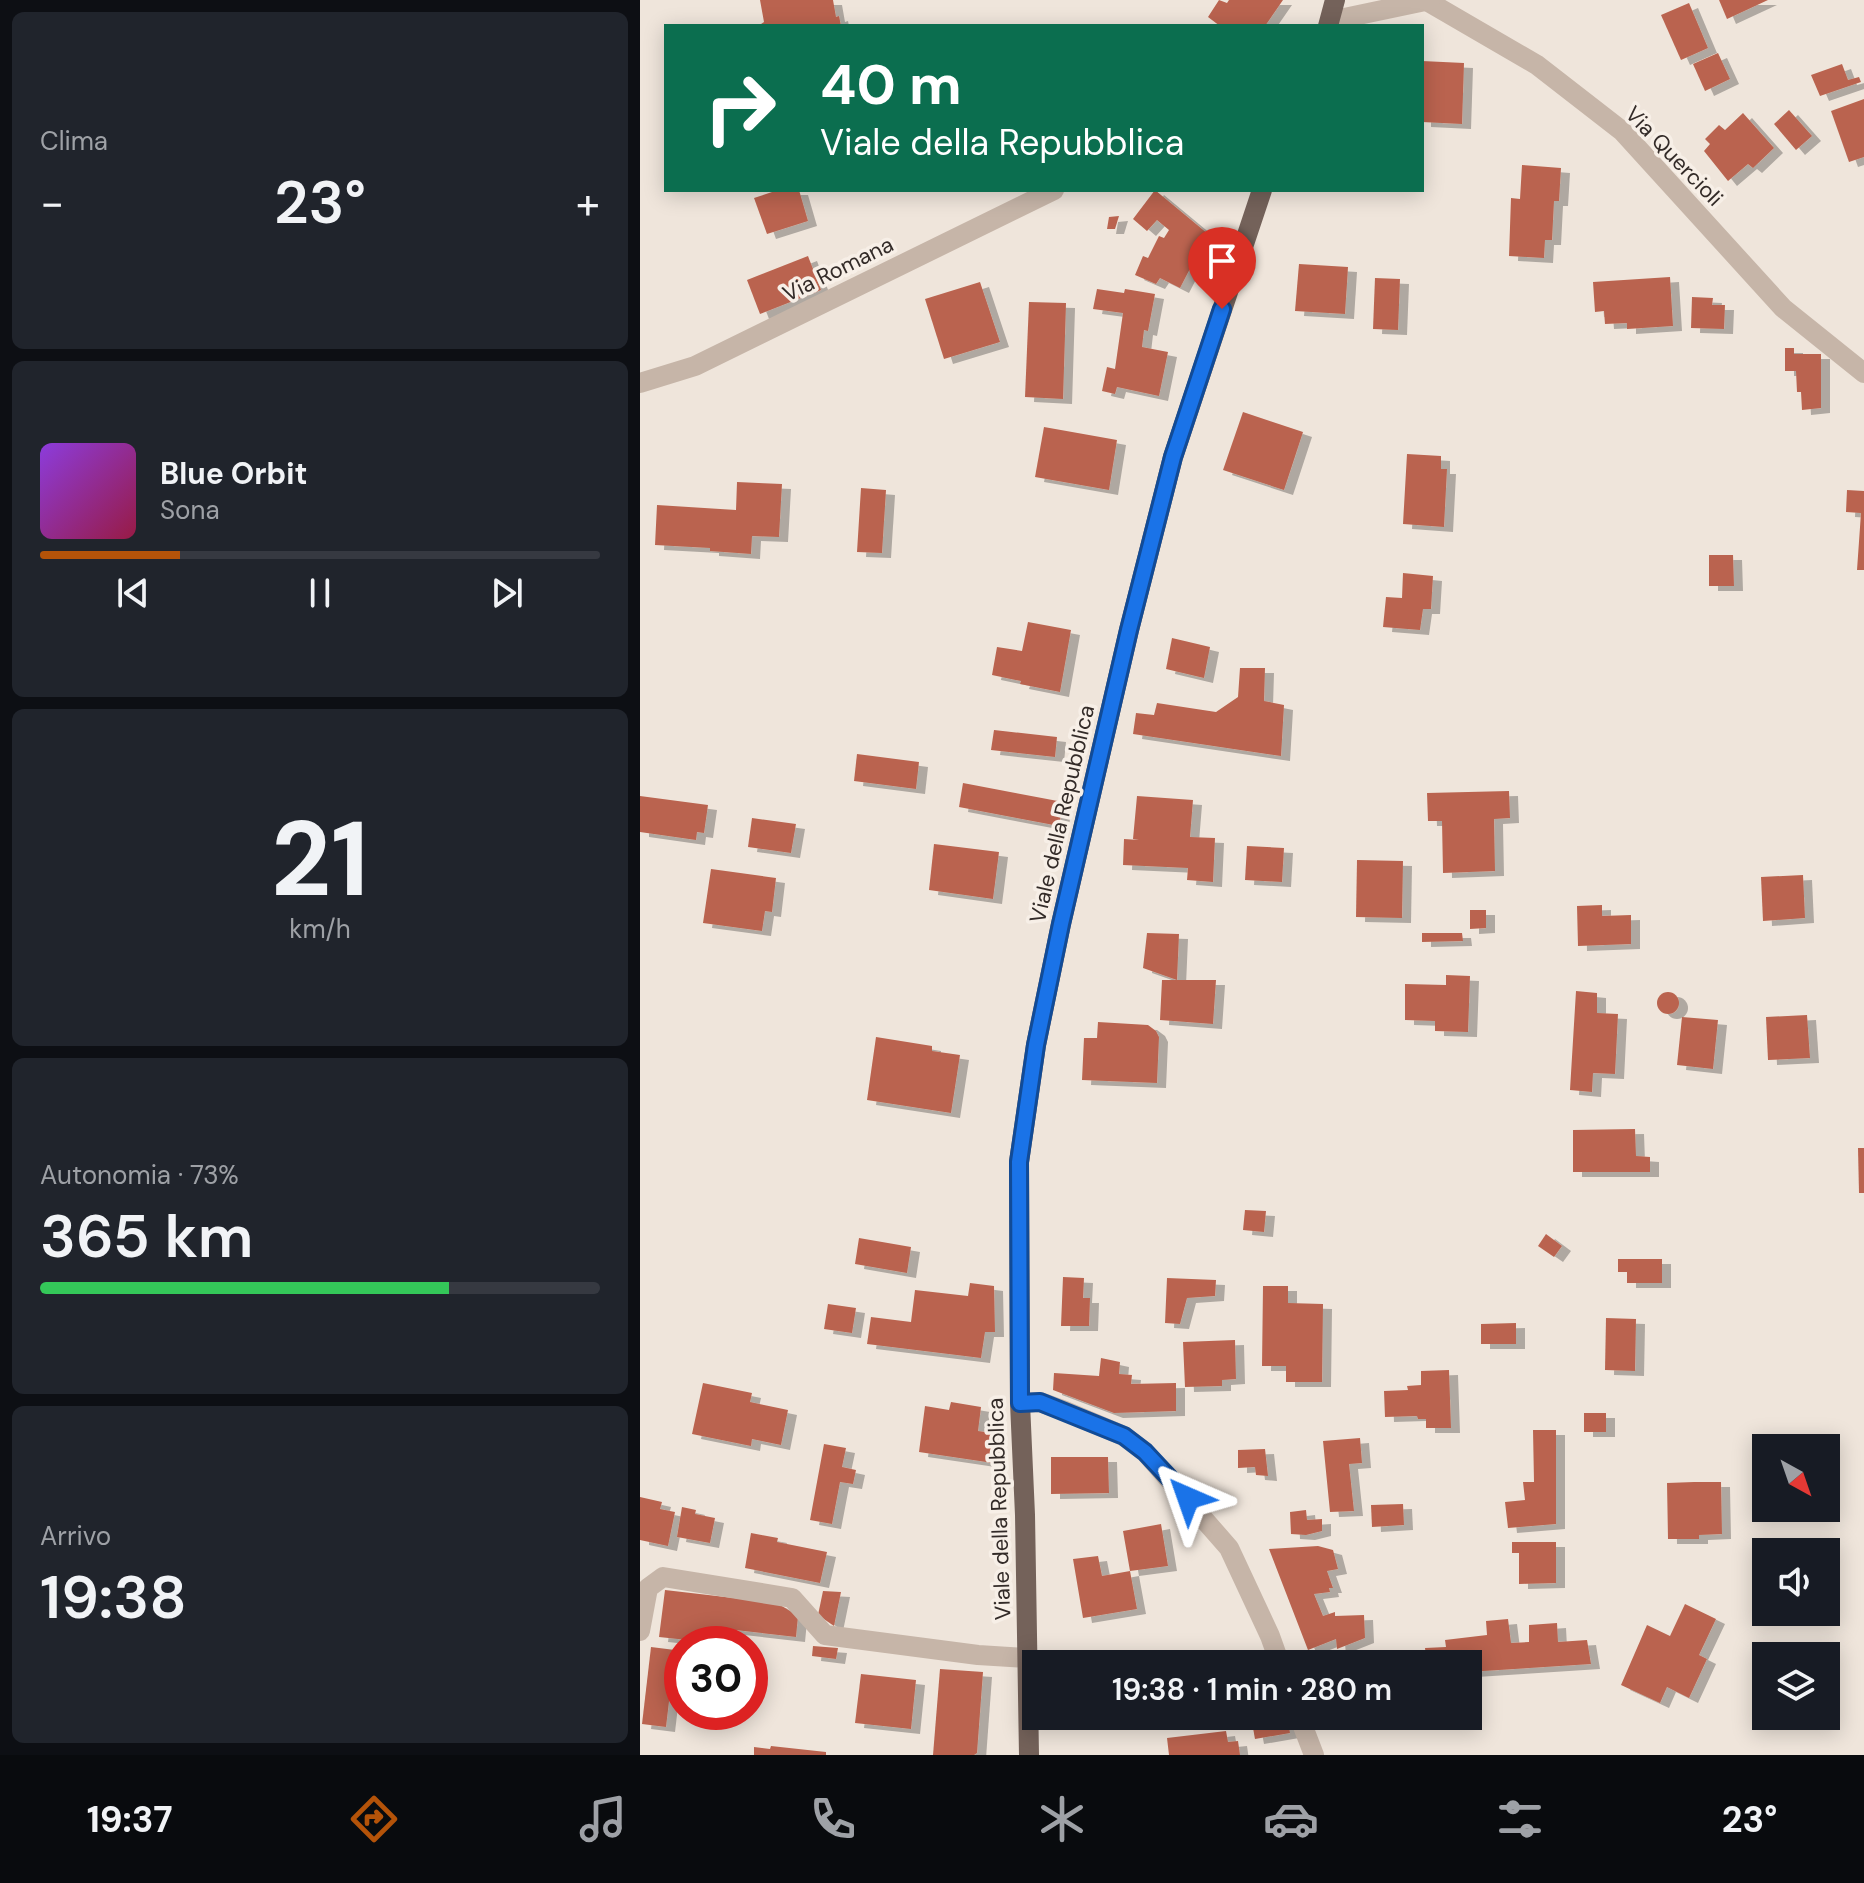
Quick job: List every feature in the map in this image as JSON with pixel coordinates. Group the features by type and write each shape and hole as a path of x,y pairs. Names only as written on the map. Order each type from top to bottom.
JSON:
{"main road":[{"path":"1329,23 1335,0"},
{"name":"Viale della Repubblica","path":"1027,1650 1020,1403 1019,1162 1036,1045 1122,661 1173,457 1261,192"},
{"name":"Viale della Repubblica","path":"1028,1730 1029,1755"}],"street":[{"path":"1329,23 1428,1"},
{"name":"Via Quercioli","path":"1428,1 1537,65 1622,131 1783,308 1864,373"},
{"name":"Via Romana","path":"640,383 695,366 1050,192"},
{"path":"1020,1403 1040,1402 1065,1411 1124,1436 1145,1452 1229,1548 1275,1650"},
{"path":"640,1631 648,1588 663,1577 792,1598 825,1635 1022,1658"},
{"path":"1304,1730 1314,1755"}],"building":[{"path":"760,0 833,0 841,24 761,24 764,22"},
{"path":"1219,0 1227,3 1229,0 1283,0 1266,24 1217,24 1208,17"},
{"path":"1719,0 1768,0 1727,19"},
{"path":"1689,3 1708,48 1681,60 1661,15"},
{"path":"1718,53 1730,79 1705,91 1693,64"},
{"path":"1424,61 1464,63 1462,124 1424,122"},
{"path":"1842,64 1848,80 1859,77 1861,82 1820,96 1811,75"},
{"path":"1864,99 1864,157 1849,162 1831,111"},
{"path":"1789,110 1812,136 1796,150 1774,124"},
{"path":"1743,113 1774,148 1753,168 1748,164 1728,181 1704,151 1710,144 1705,139 1719,125 1725,130"},
{"path":"1522,165 1561,168 1559,201 1554,201 1552,240 1545,240 1544,258 1509,256 1511,198 1520,199"},
{"path":"772,192 800,192 808,221 767,234 754,198"},
{"path":"1153,192 1157,192 1208,234 1180,288 1160,278 1156,284 1135,275 1143,256 1148,258 1159,236 1164,238 1169,230 1157,220 1147,231 1133,219"},
{"path":"1119,216 1115,229 1107,229 1109,217"},
{"path":"808,256 821,290 760,314 747,280"},
{"path":"1299,264 1348,267 1345,314 1295,311"},
{"path":"1670,277 1673,326 1627,329 1627,323 1605,324 1604,311 1595,312 1593,282"},
{"path":"1375,278 1400,279 1398,330 1373,329"},
{"path":"980,282 1000,342 944,359 925,299"},
{"path":"1097,289 1124,293 1125,289 1155,294 1142,347 1168,352 1159,396 1117,387 1115,394 1102,391 1107,367 1115,369 1123,313 1093,309"},
{"path":"1692,297 1713,298 1712,305 1725,305 1724,329 1691,328"},
{"path":"1029,302 1066,303 1063,399 1025,397"},
{"path":"1785,348 1794,348 1794,354 1821,354 1821,408 1802,410 1796,371 1785,371"},
{"path":"1243,412 1303,432 1284,490 1223,470"},
{"path":"1044,427 1117,440 1109,490 1035,477"},
{"path":"1407,454 1441,456 1441,469 1447,469 1444,527 1403,524"},
{"path":"737,482 782,484 779,537 752,536 751,554 655,545 657,505 736,510"},
{"path":"861,488 886,490 882,553 857,552"},
{"path":"1847,490 1864,491 1864,570 1857,570 1861,513 1846,512"},
{"path":"1709,555 1733,555 1734,586 1709,586"},
{"path":"1403,573 1433,576 1431,609 1423,609 1420,630 1383,627 1386,597 1402,598"},
{"path":"1028,622 1071,630 1060,692 992,675 997,647 1022,651"},
{"path":"1172,638 1210,647 1204,678 1166,669"},
{"path":"1240,668 1265,668 1264,701 1284,705 1281,756 1133,734 1136,713 1154,715 1157,703 1216,712 1238,697"},
{"path":"994,730 1057,737 1055,757 991,750"},
{"path":"857,754 919,762 916,789 854,781"},
{"path":"963,783 1063,802 1059,826 959,807"},
{"path":"1509,791 1510,818 1494,819 1495,871 1443,873 1442,821 1428,821 1427,793"},
{"path":"640,796 708,805 704,833 697,832 696,840 640,832"},
{"path":"1137,796 1193,800 1190,837 1215,838 1213,882 1187,880 1188,868 1123,865 1124,839 1139,840 1133,839"},
{"path":"752,818 796,824 791,853 748,847"},
{"path":"934,844 999,852 993,899 929,890"},
{"path":"1247,846 1284,848 1282,882 1245,880"},
{"path":"1357,860 1403,861 1402,918 1356,917"},
{"path":"711,869 776,878 772,912 765,911 762,931 703,923"},
{"path":"1803,875 1805,918 1763,921 1761,877"},
{"path":"1602,905 1602,916 1631,915 1631,944 1578,946 1577,906"},
{"path":"1470,910 1486,910 1486,928 1470,929"},
{"path":"1147,933 1179,934 1177,980 1143,968"},
{"path":"1422,933 1462,933 1463,941 1422,942"},
{"path":"1446,975 1470,976 1468,1032 1435,1031 1435,1021 1405,1020 1405,984 1446,985"},
{"path":"1162,980 1216,980 1213,1024 1160,1020"},
{"path":"1576,991 1597,993 1597,1013 1618,1014 1615,1074 1593,1073 1592,1092 1570,1090"},
{"path":"1664,992 1672,992 1679,1003 1672,1014 1664,1014 1657,1007 1657,999"},
{"path":"1807,1015 1810,1058 1768,1060 1766,1017"},
{"path":"1682,1017 1718,1020 1713,1069 1677,1065"},
{"path":"1098,1022 1148,1025 1156,1031 1159,1037 1157,1083 1082,1080 1084,1038 1097,1038"},
{"path":"876,1037 932,1046 932,1051 960,1055 951,1113 867,1100"},
{"path":"1635,1129 1636,1156 1650,1157 1650,1172 1573,1172 1573,1130"},
{"path":"1858,1148 1864,1148 1864,1193 1859,1193"},
{"path":"1245,1210 1266,1211 1264,1232 1243,1230"},
{"path":"1546,1234 1562,1246 1554,1257 1538,1246"},
{"path":"859,1238 911,1247 907,1273 855,1264"},
{"path":"1618,1259 1662,1259 1662,1283 1627,1283 1627,1272 1618,1272"},
{"path":"1063,1277 1084,1278 1083,1298 1090,1298 1089,1326 1061,1326"},
{"path":"1167,1278 1216,1280 1215,1296 1187,1298 1180,1324 1165,1323"},
{"path":"970,1283 994,1286 995,1332 985,1332 981,1358 867,1344 871,1317 911,1322 915,1290 968,1296"},
{"path":"1263,1286 1288,1286 1288,1303 1323,1304 1322,1382 1286,1382 1286,1366 1262,1366"},
{"path":"828,1304 856,1308 852,1333 824,1329"},
{"path":"1606,1318 1636,1319 1635,1371 1605,1370"},
{"path":"1516,1323 1516,1344 1481,1344 1481,1324"},
{"path":"1235,1340 1236,1379 1222,1380 1222,1386 1185,1387 1183,1342"},
{"path":"1101,1358 1120,1362 1119,1374 1132,1375 1131,1384 1176,1383 1176,1411 1114,1413 1053,1390 1054,1373 1099,1376"},
{"path":"1449,1370 1451,1428 1426,1428 1426,1419 1418,1419 1417,1416 1385,1417 1384,1391 1408,1390 1407,1386 1421,1385 1421,1371"},
{"path":"703,1383 752,1393 750,1402 788,1410 781,1445 752,1439 751,1446 692,1434"},
{"path":"951,1402 981,1407 978,1431 997,1434 993,1463 919,1452 925,1406 949,1410"},
{"path":"1584,1413 1606,1413 1606,1432 1584,1432"},
{"path":"1533,1430 1556,1430 1556,1524 1508,1528 1505,1502 1525,1500 1523,1482 1534,1482"},
{"path":"1360,1438 1362,1463 1349,1464 1354,1511 1330,1512 1323,1441"},
{"path":"824,1444 846,1448 842,1467 856,1470 853,1484 840,1482 832,1524 810,1520"},
{"path":"1265,1449 1268,1476 1256,1475 1255,1467 1238,1468 1238,1450"},
{"path":"1051,1457 1108,1457 1109,1493 1051,1494"},
{"path":"1721,1482 1722,1534 1699,1535 1699,1539 1668,1539 1667,1483"},
{"path":"640,1497 662,1502 660,1509 675,1512 668,1546 640,1540"},
{"path":"1403,1504 1404,1525 1372,1527 1371,1505"},
{"path":"682,1507 696,1510 695,1514 715,1518 710,1543 677,1537"},
{"path":"1306,1510 1307,1520 1322,1519 1322,1531 1306,1535 1291,1534 1290,1512"},
{"path":"1161,1524 1168,1566 1130,1571 1123,1531"},
{"path":"751,1533 778,1538 777,1542 827,1552 820,1583 745,1568"},
{"path":"1512,1542 1556,1542 1556,1583 1519,1584 1519,1553 1512,1553"},
{"path":"1318,1546 1333,1550 1338,1569 1327,1571 1333,1588 1329,1588 1330,1592 1314,1594 1323,1616 1335,1612 1335,1616 1364,1615 1365,1638 1337,1649 1336,1639 1308,1650 1269,1549"},
{"path":"1098,1556 1102,1576 1130,1571 1137,1609 1083,1618 1073,1559"},
{"path":"665,1590 777,1603 798,1616 796,1637 768,1634 768,1626 664,1626 664,1638 659,1637"},
{"path":"823,1591 841,1592 834,1626 818,1615"},
{"path":"1685,1604 1716,1619 1699,1655 1707,1659 1689,1698 1667,1687 1660,1703 1621,1685 1647,1625 1670,1636"},
{"path":"1508,1619 1511,1643 1529,1642 1529,1625 1557,1623 1558,1642 1587,1640 1591,1664 1482,1671 1482,1650 1425,1650 1446,1647 1445,1640 1487,1635 1486,1621"},
{"path":"813,1646 838,1648 836,1659 812,1656"},
{"path":"651,1647 664,1649 664,1727 642,1724"},
{"path":"940,1669 983,1672 977,1753 974,1755 933,1755"},
{"path":"861,1674 916,1680 911,1729 855,1723"},
{"path":"1253,1730 1289,1730 1290,1733 1255,1739"},
{"path":"1226,1731 1228,1742 1238,1741 1240,1755 1169,1755 1167,1738"},
{"path":"771,1746 826,1752 826,1755 754,1755 754,1747 770,1749"}],"route":[{"path":"1188,1498 1145,1452 1124,1436 1040,1402 1020,1403 1019,1162 1042,1014 1129,630 1173,457 1222,309"}]}
